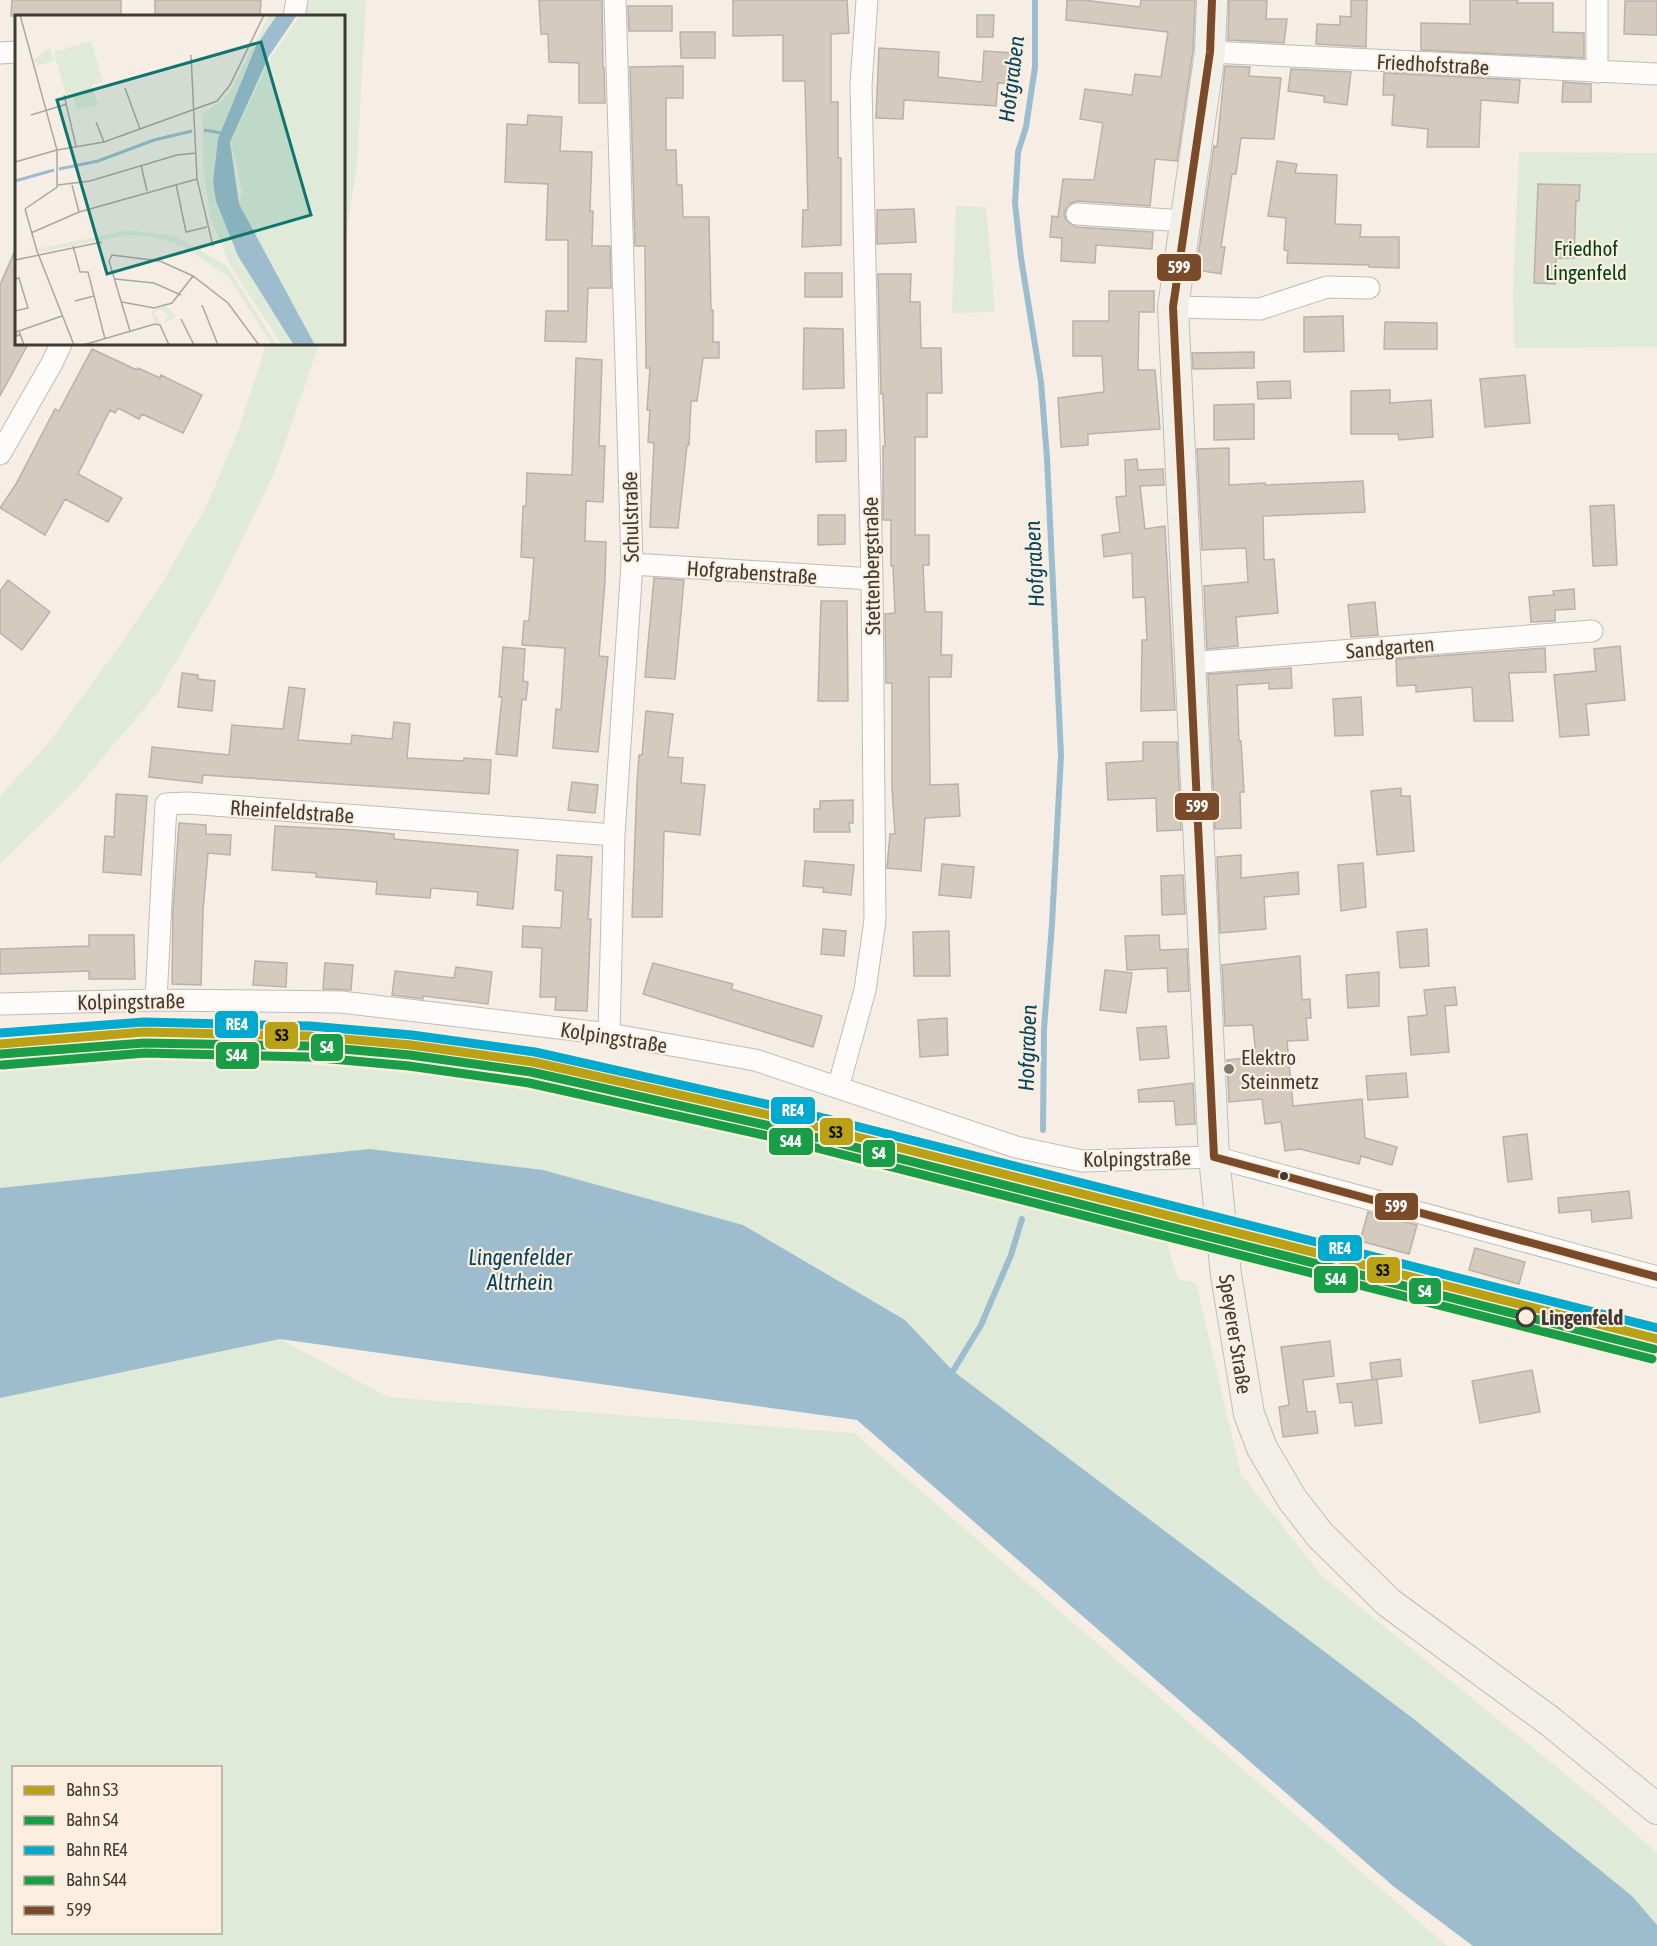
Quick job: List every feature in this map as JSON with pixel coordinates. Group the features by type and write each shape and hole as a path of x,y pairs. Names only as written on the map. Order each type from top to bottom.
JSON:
{"main road":[{"name":"Speyerer Straße","path":"1212,0 1210,52 1173,307 1214,1157 1226,1275 1249,1413 1262,1448 1292,1499 1320,1535 1388,1602 1551,1722 1657,1809"}],"street":[{"path":"294,15 297,0"},
{"name":"Schulstraße","path":"609,1034 614,835 632,564 615,0"},
{"name":"Stettenbergstraße","path":"838,1088 865,990 874,920 872,579 861,85 867,0"},
{"path":"1597,0 1597,72"},
{"name":"Friedhofstraße","path":"1210,52 1657,74"},
{"path":"1077,214 1185,221"},
{"path":"1173,307 1260,309 1327,287 1370,288"},
{"path":"0,454 61,345"},
{"name":"Hofgrabenstraße","path":"632,564 872,579"},
{"name":"Sandgarten","path":"1189,663 1592,630"},
{"name":"Rheinfeldstraße","path":"156,1000 166,804 188,803 614,835"},
{"name":"Kolpingstraße","path":"0,1004 156,1000 341,1002 609,1034 755,1060 1016,1147 1082,1161 1214,1157 1657,1277"}],"shaded area":[{"path":"146,1024 340,1027 442,1037 606,1063 711,1085 1206,1214 1209,1250 663,1116 503,1086 370,1067 238,1056 115,1060 0,1069 0,1035"},
{"path":"1239,1228 1657,1334 1657,1357 1282,1263 1241,1255"}],"green space":[{"path":"308,0 366,0 357,163 345,243 345,15 305,15"},
{"name":"Friedhof Lingenfeld","path":"1519,152 1657,153 1657,347 1514,348 1513,290"},
{"path":"956,206 986,207 995,312 952,313"},
{"path":"266,345 319,345 276,469 220,585 159,691 73,793 0,864 0,796 47,745 162,583 208,503 239,429"},
{"path":"238,1056 370,1067 503,1086 663,1116 1166,1240 1178,1279 1196,1283 1241,1474 1322,1576 1597,1800 1657,1853 1657,1925 1632,1896 953,1371 905,1320 369,1149 0,1188 0,1069 115,1060"},
{"path":"280,1339 388,1397 854,1433 1447,1946 0,1946 0,1398"}],"water":[{"name":"Lingenfelder Altrhein","path":"369,1149 543,1170 743,1225 905,1320 953,1371 1415,1720 1632,1896 1657,1925 1657,1946 1473,1946 1393,1886 857,1420 280,1339 0,1398 0,1188"}],"building":[{"path":"12,0 121,0 121,15 11,16"},
{"path":"155,0 261,0 260,15 155,15"},
{"path":"539,0 602,0 605,103 579,103 579,63 549,62 548,34 541,34"},
{"path":"733,0 847,0 849,33 831,34 831,102 838,102 838,158 841,158 841,245 802,247 803,210 808,210 805,81 783,81 783,35 733,36"},
{"path":"1067,0 1140,7 1141,0 1195,0 1193,50 1177,161 1155,159 1150,206 1078,201 1071,203 1064,213 1066,220 1076,227 1153,232 1152,249 1096,245 1095,263 1061,261 1062,238 1050,237 1052,216 1058,217 1063,179 1094,180 1103,123 1080,119 1085,89 1132,95 1135,74 1161,77 1168,32 1066,20"},
{"path":"1229,0 1267,0 1266,19 1287,19 1284,43 1228,40"},
{"path":"1351,0 1367,0 1366,47 1316,44 1317,24 1340,25 1340,16 1351,17"},
{"path":"1470,0 1553,3 1553,32 1584,33 1584,58 1421,50 1421,23 1470,24"},
{"path":"1625,1 1657,1 1657,35 1624,34"},
{"path":"628,6 672,6 672,31 629,31"},
{"path":"977,15 994,15 993,37 977,37"},
{"path":"680,32 715,32 715,58 681,58"},
{"path":"879,48 939,52 938,77 982,82 984,51 1014,53 1013,84 998,83 996,106 904,100 903,119 876,118"},
{"path":"683,66 683,98 666,98 666,150 676,150 677,185 682,185 683,217 709,217 713,342 719,342 719,358 703,358 697,401 691,401 689,445 687,445 678,528 650,527 654,443 648,442 650,410 647,410 650,368 646,368 645,246 635,246 630,67"},
{"path":"1225,66 1250,67 1249,76 1281,78 1274,139 1241,138 1236,174 1232,174 1221,247 1225,247 1221,274 1196,270 1214,146 1217,147"},
{"path":"1291,69 1351,72 1347,105 1324,102 1324,96 1288,91"},
{"path":"1384,73 1520,80 1518,103 1481,100 1479,147 1427,147 1428,129 1392,125 1394,95 1383,95"},
{"path":"1563,82 1591,84 1591,102 1562,102"},
{"path":"528,115 562,117 560,151 592,152 590,211 593,211 592,246 610,246 611,288 588,288 586,342 545,341 546,311 568,311 568,240 546,240 548,184 505,182 507,124 527,125"},
{"path":"1277,161 1297,164 1295,173 1337,175 1335,224 1361,225 1360,237 1399,237 1399,268 1287,263 1288,251 1284,250 1286,218 1268,216"},
{"path":"1538,184 1580,185 1579,201 1576,201 1574,258 1556,258 1555,284 1534,283"},
{"path":"914,209 916,242 877,244 877,210"},
{"path":"15,250 15,345 27,345 0,396 0,285"},
{"path":"805,273 842,273 842,297 805,297"},
{"path":"878,274 911,274 910,302 920,302 921,348 941,348 942,393 927,393 927,437 915,437 915,535 929,535 929,565 923,565 925,612 942,612 941,655 952,655 951,677 929,677 930,785 958,784 960,816 925,818 921,871 887,868 890,834 895,834 892,788 892,683 886,683 885,614 895,613 893,566 891,566 891,520 883,520 883,446 885,446 883,394 881,394"},
{"path":"1109,291 1154,291 1154,312 1139,312 1138,370 1155,370 1160,429 1088,434 1088,445 1061,447 1058,398 1104,392 1102,356 1073,356 1073,321 1109,321"},
{"path":"1343,316 1344,351 1304,352 1304,317"},
{"path":"1385,322 1437,323 1437,349 1384,349"},
{"path":"804,328 843,329 844,388 803,389"},
{"path":"92,349 137,370 138,368 160,378 161,375 202,395 183,433 142,414 139,419 118,408 115,413 110,410 78,474 122,498 108,522 65,499 45,535 0,508 16,484 55,409 59,411"},
{"path":"1254,352 1254,368 1193,369 1192,353"},
{"path":"576,358 602,360 599,446 605,446 603,502 586,501 585,541 606,542 599,656 608,657 598,752 553,748 556,709 561,710 565,648 522,645 524,621 529,621 534,558 521,557 527,473 572,475"},
{"path":"1525,375 1530,423 1485,427 1480,379"},
{"path":"1290,381 1291,398 1258,399 1257,382"},
{"path":"1390,390 1390,403 1431,400 1433,437 1399,440 1398,434 1351,434 1351,391"},
{"path":"1254,404 1254,439 1214,440 1214,405"},
{"path":"846,430 846,461 816,462 816,431"},
{"path":"1229,448 1229,485 1363,481 1365,512 1263,516 1264,560 1274,559 1278,613 1236,617 1238,646 1207,649 1204,586 1248,582 1246,548 1202,550 1197,449"},
{"path":"1137,459 1138,470 1163,469 1164,485 1140,486 1145,529 1165,526 1175,710 1141,711 1142,640 1147,640 1145,597 1133,598 1132,553 1104,557 1102,535 1120,532 1116,497 1126,496 1125,460"},
{"path":"1614,505 1617,565 1593,566 1590,506"},
{"path":"818,515 845,515 845,544 818,545"},
{"path":"654,578 684,580 675,679 645,677"},
{"path":"8,580 50,612 22,650 0,633 0,591"},
{"path":"1574,589 1575,609 1555,610 1555,621 1531,622 1529,597 1554,595 1553,591"},
{"path":"821,601 847,601 848,701 818,701"},
{"path":"1375,602 1378,635 1351,637 1348,605"},
{"path":"1620,646 1625,700 1586,704 1589,735 1560,737 1554,675 1596,671 1594,649"},
{"path":"503,647 525,649 523,681 528,682 526,700 522,699 517,756 496,754 502,697 499,697"},
{"path":"1545,648 1546,672 1509,673 1513,721 1474,721 1472,687 1416,692 1416,685 1397,686 1396,659"},
{"path":"1291,668 1292,688 1269,689 1269,683 1237,685 1244,792 1240,792 1241,828 1215,829 1208,674"},
{"path":"182,673 198,675 198,679 215,681 212,711 178,707"},
{"path":"289,687 305,689 298,740 351,744 352,735 392,739 394,722 410,724 407,758 491,760 489,794 203,775 202,783 149,777 152,747 229,755 232,725 283,729"},
{"path":"1361,697 1363,735 1335,736 1333,699"},
{"path":"646,711 673,714 668,757 683,758 681,783 705,785 700,835 664,831 662,917 632,917 637,784"},
{"path":"1143,742 1177,742 1181,830 1157,831 1156,798 1108,800 1106,763 1143,761"},
{"path":"572,782 598,785 595,813 568,810"},
{"path":"1401,788 1401,796 1410,796 1414,851 1377,855 1371,791"},
{"path":"116,794 147,796 141,875 103,872 105,836 114,837"},
{"path":"853,800 853,823 849,823 850,832 814,832 814,809 820,809 820,801"},
{"path":"179,823 206,825 206,834 231,835 230,855 208,853 203,911 201,985 172,984 173,909"},
{"path":"275,826 394,834 394,839 518,850 513,909 477,905 478,892 431,888 430,898 376,894 377,882 316,877 316,873 272,870"},
{"path":"557,855 592,857 588,919 591,919 587,1011 555,1010 556,997 540,997 542,948 522,947 523,926 561,928 563,891 555,890"},
{"path":"1241,855 1241,878 1298,872 1299,894 1264,897 1266,929 1220,933 1217,857"},
{"path":"805,861 854,865 851,895 823,892 824,888 803,886"},
{"path":"1363,863 1366,907 1341,911 1338,865"},
{"path":"942,864 974,867 971,898 939,895"},
{"path":"1183,875 1185,914 1162,915 1161,876"},
{"path":"823,929 846,931 844,956 821,954"},
{"path":"1427,929 1429,966 1400,968 1397,932"},
{"path":"949,931 950,976 914,976 913,932"},
{"path":"89,935 134,935 135,979 89,979 89,971 0,974 0,949 89,946"},
{"path":"1159,935 1160,950 1187,949 1189,991 1168,992 1167,968 1127,970 1125,936"},
{"path":"1300,956 1302,1000 1310,999 1311,1018 1306,1018 1308,1040 1287,1041 1293,1106 1362,1099 1365,1138 1397,1147 1392,1165 1361,1156 1359,1164 1300,1149 1285,1151 1281,1122 1265,1124 1262,1099 1229,1102 1227,1060 1256,1057 1253,1025 1225,1026 1222,965"},
{"path":"255,961 287,963 286,987 253,985"},
{"path":"325,963 353,965 351,990 323,989"},
{"path":"653,963 733,984 731,989 822,1016 813,1047 643,994"},
{"path":"456,967 492,972 488,1004 423,996 423,999 392,995 395,971 454,978"},
{"path":"1105,970 1132,973 1126,1013 1100,1010"},
{"path":"1379,972 1379,1006 1348,1008 1346,975"},
{"path":"1455,987 1457,1005 1445,1006 1449,1052 1411,1055 1408,1017 1427,1015 1424,990"},
{"path":"947,1018 948,1055 920,1057 918,1020"},
{"path":"1166,1026 1169,1058 1140,1060 1137,1028"},
{"path":"1406,1073 1408,1097 1368,1100 1366,1076"},
{"path":"1193,1083 1195,1124 1176,1125 1174,1101 1139,1102 1138,1090"},
{"path":"1527,1134 1532,1179 1508,1182 1503,1137"},
{"path":"1629,1191 1632,1218 1592,1222 1591,1210 1559,1213 1558,1198"},
{"path":"1368,1212 1417,1225 1409,1254 1360,1241"},
{"path":"1475,1248 1525,1262 1519,1284 1469,1270"},
{"path":"1330,1341 1334,1376 1303,1380 1307,1412 1315,1411 1318,1433 1283,1437 1279,1407 1289,1405 1281,1347"},
{"path":"1400,1359 1402,1376 1372,1380 1370,1363"},
{"path":"1532,1370 1540,1412 1480,1423 1472,1381"},
{"path":"1377,1379 1382,1423 1355,1426 1352,1402 1340,1403 1337,1384"}],"waterway":[{"name":"Hofgraben","path":"1035,0 1035,67 1026,127 1018,152 1015,203 1021,258 1041,382 1047,458 1061,755 1044,1029 1043,1130"},
{"name":"Hofgraben","path":"953,1371 981,1325 1011,1255 1022,1219"}],"rail line":[{"name":"RE4","path":"0,1033 144,1022 310,1026 412,1035 535,1052 784,1108 1657,1328"},
{"name":"S3","path":"0,1044 144,1032 310,1036 411,1045 533,1062 782,1118 1657,1339"},
{"name":"S4","path":"1,1054 144,1043 309,1046 410,1055 531,1072 779,1128 1654,1349"},
{"name":"S44","path":"2,1065 145,1053 309,1057 409,1066 529,1083 777,1138 1652,1359"}],"transit line":[{"name":"599","path":"1212,0 1210,52 1173,307 1214,1157 1657,1277"}],"place":[{"name":"Elektro Steinmetz","path":"1229,1069"},
{"name":"Lingenfeld","path":"1526,1317"}]}
